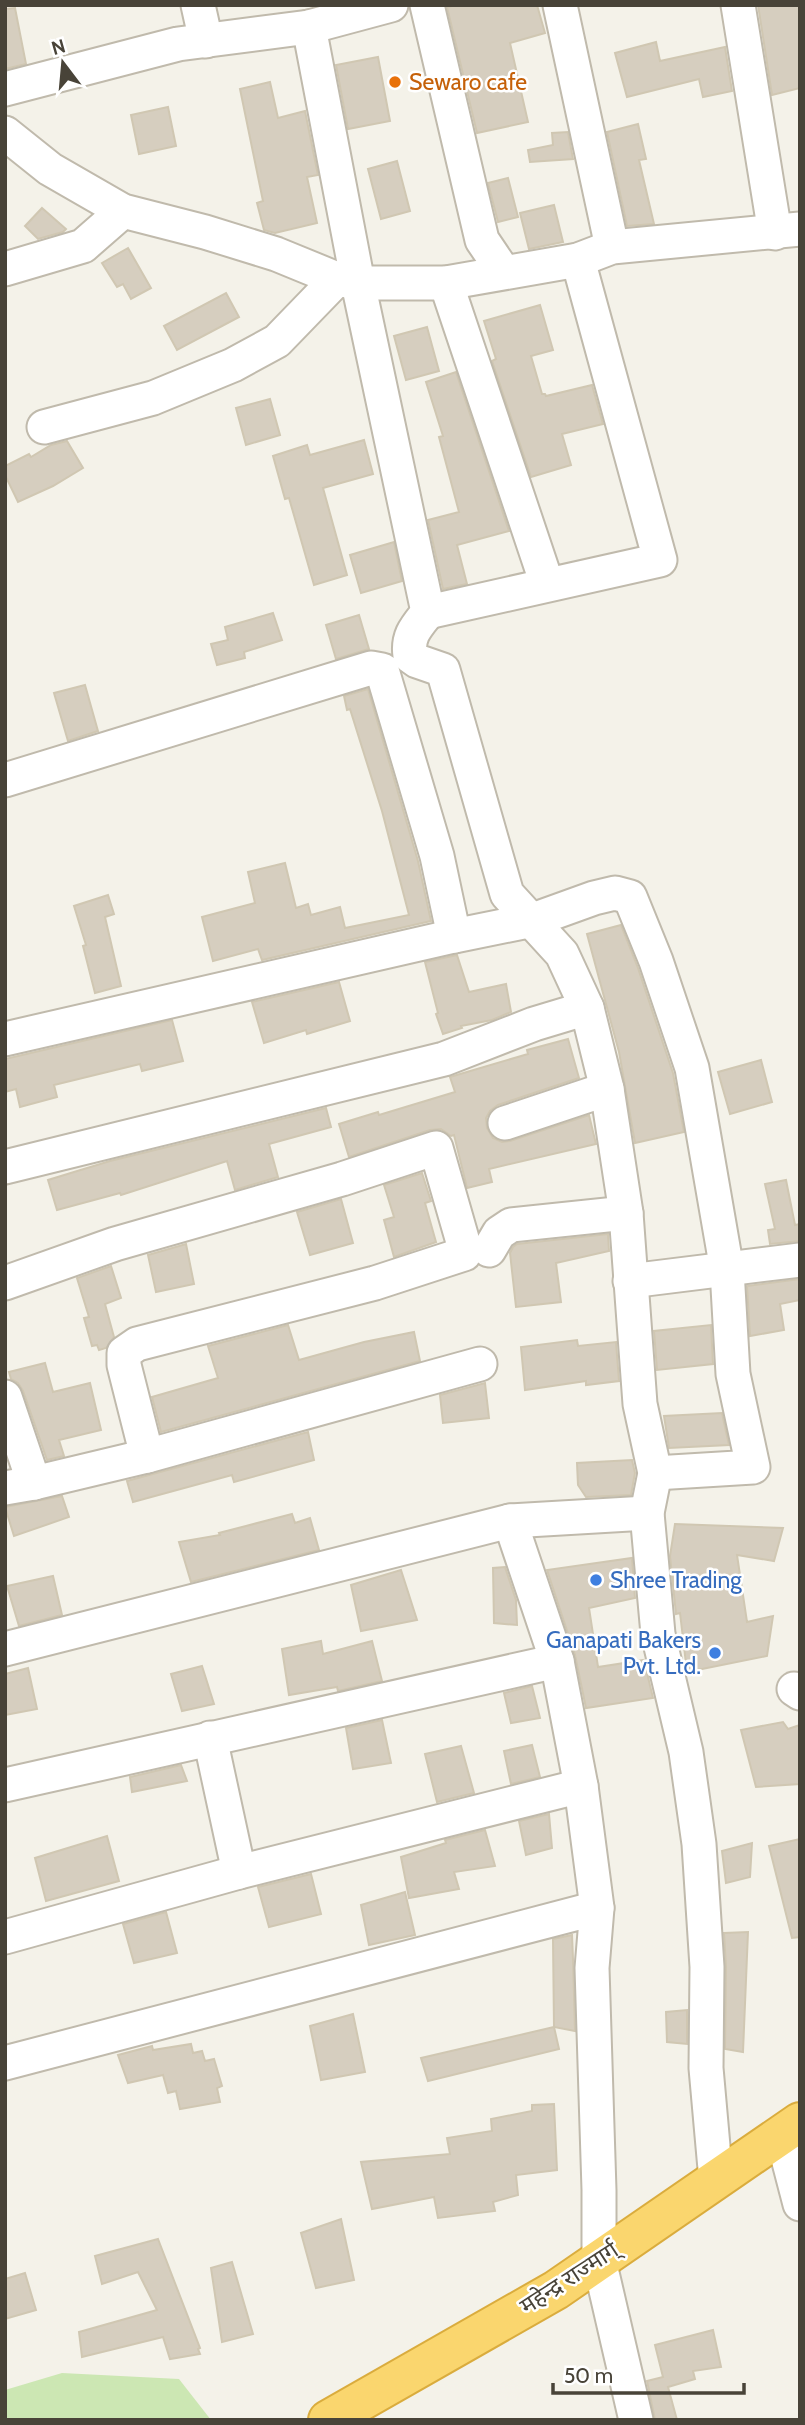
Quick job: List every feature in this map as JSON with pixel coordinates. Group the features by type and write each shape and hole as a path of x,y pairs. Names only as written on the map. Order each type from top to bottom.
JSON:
{"highway":[{"name":"महेन्द्र राज्मार्ग्","path":"328,2420 556,2290 791,2128"}],"street":[{"path":"198,5 206,41"},
{"path":"5,89 178,44 309,27 391,5"},
{"path":"427,5 482,240 503,271"},
{"path":"560,5 612,247"},
{"path":"5,134 50,169 123,211 241,243 347,281 446,283 578,260 612,247 787,231 738,5"},
{"path":"309,27 347,281 428,612"},
{"path":"5,269 83,246 123,211"},
{"path":"578,260 660,560 428,612 411,634 409,644 410,656 417,662 443,670 507,894 562,954 587,1008 607,1089 626,1213 640,1404 656,1473 646,1513 658,1634 686,1752 699,1844 707,1967 706,2068 716,2180"},
{"path":"44,427 153,398 233,365 277,341 347,281"},
{"path":"446,283 547,584"},
{"path":"5,780 371,668 382,670 437,856 454,936"},
{"path":"5,1039 533,920 615,893 630,897 656,961 692,1068 727,1270 733,1374 753,1467 656,1473"},
{"path":"5,1167 444,1059 534,1024 587,1008"},
{"path":"505,1123 607,1089"},
{"path":"5,1283 116,1244 342,1179 436,1148 465,1249 464,1254 375,1283 137,1345 124,1353 124,1365 147,1456"},
{"path":"489,1250 499,1233 511,1225 626,1213"},
{"path":"630,1281 800,1260"},
{"path":"5,1396 19,1486 147,1456 480,1364"},
{"path":"5,1649 510,1521 646,1513"},
{"path":"510,1521 557,1661 581,1786 597,1908 592,1968 600,2190 599,2260 635,2420"},
{"path":"5,1785 557,1661"},
{"path":"210,1738 239,1872"},
{"path":"5,1937 239,1872 581,1786"},
{"path":"5,2063 597,1908"},
{"path":"791,2128 800,2204"}],"green space":[{"path":"62,2373 179,2379 211,2420 5,2420 5,2390"}],"building":[{"path":"537,5 545,33 510,43 528,122 477,133 447,7"},
{"path":"758,5 800,5 800,88 772,95"},
{"path":"15,8 26,64 5,69 5,9"},
{"path":"656,42 660,61 725,47 732,91 703,97 699,79 627,97 615,53"},
{"path":"378,57 390,121 348,129 336,65"},
{"path":"270,82 278,118 305,111 318,175 307,177 317,223 275,233 264,230 257,203 263,201 240,89"},
{"path":"168,107 176,146 139,154 131,115"},
{"path":"638,124 646,159 639,160 654,224 627,226 607,132"},
{"path":"568,132 573,159 530,162 528,150 553,145 552,133"},
{"path":"397,161 410,211 381,219 368,169"},
{"path":"508,178 518,217 498,222 488,183"},
{"path":"554,205 563,242 529,249 520,213"},
{"path":"42,208 66,229 63,232 38,239 25,226"},
{"path":"128,248 151,288 131,299 123,284 117,287 102,263"},
{"path":"226,293 239,317 177,350 164,326"},
{"path":"540,305 553,350 531,356 542,394 546,396 592,385 603,424 562,434 571,465 531,477 492,361 496,359 484,321"},
{"path":"427,327 439,371 406,380 394,336"},
{"path":"456,372 509,531 457,545 467,584 443,589 428,520 459,512 439,437 443,436 426,382"},
{"path":"270,399 280,435 246,445 236,408"},
{"path":"364,440 373,474 323,488 347,575 314,585 289,498 285,499 273,456 307,445 310,455"},
{"path":"67,441 83,468 18,502 5,475 5,466 29,454 31,457 51,445"},
{"path":"394,542 402,581 361,593 350,555"},
{"path":"273,613 282,640 244,652 245,658 217,665 211,644 228,640 225,627"},
{"path":"359,615 369,649 336,659 326,625"},
{"path":"85,685 98,731 68,741 54,693"},
{"path":"368,689 418,861 431,921 262,960 258,949 213,961 202,917 255,903 248,872 285,863 296,908 308,904 311,915 340,907 345,928 409,915 382,811 344,696"},
{"path":"108,895 114,914 105,917 121,986 95,993 83,946 86,945 74,906"},
{"path":"621,925 673,1073 684,1132 635,1143 619,1052 587,934"},
{"path":"457,955 469,992 506,984 511,1012 443,1034 425,962"},
{"path":"339,982 350,1021 307,1034 306,1030 264,1043 252,1002"},
{"path":"172,1020 183,1061 142,1071 140,1064 54,1085 57,1097 20,1107 16,1089 5,1092 5,1059"},
{"path":"568,1039 579,1078 498,1105 486,1118 487,1128 493,1138 502,1142 510,1141 589,1115 596,1144 489,1169 492,1182 467,1188 454,1135 451,1136 441,1129 430,1130 349,1157 339,1124 455,1092 450,1077"},
{"path":"761,1060 772,1102 730,1114 718,1072"},
{"path":"326,1108 331,1127 269,1144 278,1177 235,1190 227,1161 121,1195 120,1193 57,1210 48,1180 110,1161"},
{"path":"422,1173 431,1201 425,1203 436,1242 394,1257 384,1220 394,1217 384,1185"},
{"path":"786,1180 795,1225 800,1224 800,1241 770,1244 768,1230 775,1229 765,1184"},
{"path":"341,1199 353,1243 310,1255 297,1212"},
{"path":"608,1234 609,1251 556,1263 561,1302 516,1307 510,1253 513,1247 517,1244"},
{"path":"186,1244 194,1284 156,1292 148,1255"},
{"path":"111,1266 121,1298 105,1304 114,1337 106,1348 99,1350 97,1345 92,1346 84,1318 89,1317 77,1278"},
{"path":"800,1279 800,1300 780,1304 784,1330 750,1336 747,1286"},
{"path":"288,1325 299,1360 364,1342 414,1332 420,1361 161,1432 152,1397 218,1378 208,1346"},
{"path":"711,1325 713,1364 657,1370 654,1331"},
{"path":"577,1340 578,1346 616,1342 619,1381 586,1385 586,1381 525,1390 521,1347"},
{"path":"45,1363 53,1392 90,1383 101,1430 59,1440 64,1456 47,1460 23,1391 18,1383 11,1379 9,1372"},
{"path":"485,1383 489,1418 443,1423 440,1395"},
{"path":"722,1413 729,1445 669,1448 664,1416"},
{"path":"308,1432 314,1460 234,1482 232,1475 133,1502 127,1481"},
{"path":"632,1460 635,1473 631,1495 586,1497 578,1485 577,1463"},
{"path":"62,1496 69,1517 14,1536 5,1507"},
{"path":"292,1514 295,1523 310,1518 319,1550 191,1582 179,1542 220,1535 219,1533"},
{"path":"675,1524 783,1528 774,1561 737,1555 747,1622 773,1616 767,1656 687,1672 680,1613 676,1614 670,1556"},
{"path":"632,1558 635,1598 589,1608 598,1667 644,1660 653,1698 586,1708 575,1655 547,1570"},
{"path":"505,1567 516,1600 517,1625 494,1623 493,1568"},
{"path":"401,1570 417,1620 361,1631 351,1585"},
{"path":"53,1576 62,1615 19,1626 7,1586"},
{"path":"321,1641 323,1654 372,1641 382,1681 338,1691 337,1687 289,1695 282,1649"},
{"path":"202,1666 214,1704 182,1711 171,1674"},
{"path":"28,1668 37,1709 5,1715 5,1674"},
{"path":"532,1686 540,1718 511,1723 504,1693"},
{"path":"382,1720 391,1763 353,1769 346,1728"},
{"path":"783,1722 788,1729 800,1725 800,1784 756,1787 741,1730"},
{"path":"532,1745 540,1777 511,1784 504,1751"},
{"path":"461,1746 474,1793 437,1802 425,1754"},
{"path":"181,1765 187,1781 132,1792 130,1777"},
{"path":"549,1814 552,1848 526,1855 519,1821"},
{"path":"485,1830 495,1866 454,1872 459,1889 409,1898 401,1857 446,1843 445,1840"},
{"path":"107,1836 119,1881 46,1901 35,1858"},
{"path":"800,1839 800,1937 792,1938 769,1846"},
{"path":"752,1843 750,1877 726,1883 722,1851"},
{"path":"311,1874 321,1914 269,1927 258,1887"},
{"path":"405,1892 415,1935 369,1945 361,1905"},
{"path":"166,1912 177,1953 134,1963 123,1924"},
{"path":"748,1932 743,2052 725,2049 724,1933"},
{"path":"572,1935 575,2031 554,2027 553,1939"},
{"path":"687,2010 687,2044 667,2042 666,2012"},
{"path":"353,2014 365,2072 321,2080 310,2026"},
{"path":"554,2027 559,2049 428,2081 421,2058"},
{"path":"191,2044 193,2053 202,2051 205,2061 214,2059 222,2086 217,2088 220,2102 180,2109 176,2091 168,2093 163,2075 128,2083 118,2055 152,2046 153,2050"},
{"path":"554,2104 557,2170 516,2175 518,2195 493,2202 495,2211 438,2218 434,2197 372,2209 361,2162 450,2154 447,2138 492,2131 491,2119 532,2111 532,2105"},
{"path":"341,2219 354,2280 316,2288 301,2233"},
{"path":"158,2239 200,2354 170,2359 163,2337 82,2357 79,2332 157,2310 138,2272 102,2284 95,2256"},
{"path":"232,2262 253,2334 222,2342 211,2268"},
{"path":"25,2273 36,2310 5,2319 5,2279"},
{"path":"713,2330 721,2367 693,2371 695,2379 668,2387 677,2420 655,2420 647,2381 663,2377 655,2345"}],"place":[{"name":"Sewaro cafe","path":"395,82"},
{"name":"Shree Trading","path":"596,1580"},
{"name":"Ganapati Bakers Pvt. Ltd.","path":"715,1653"}]}
